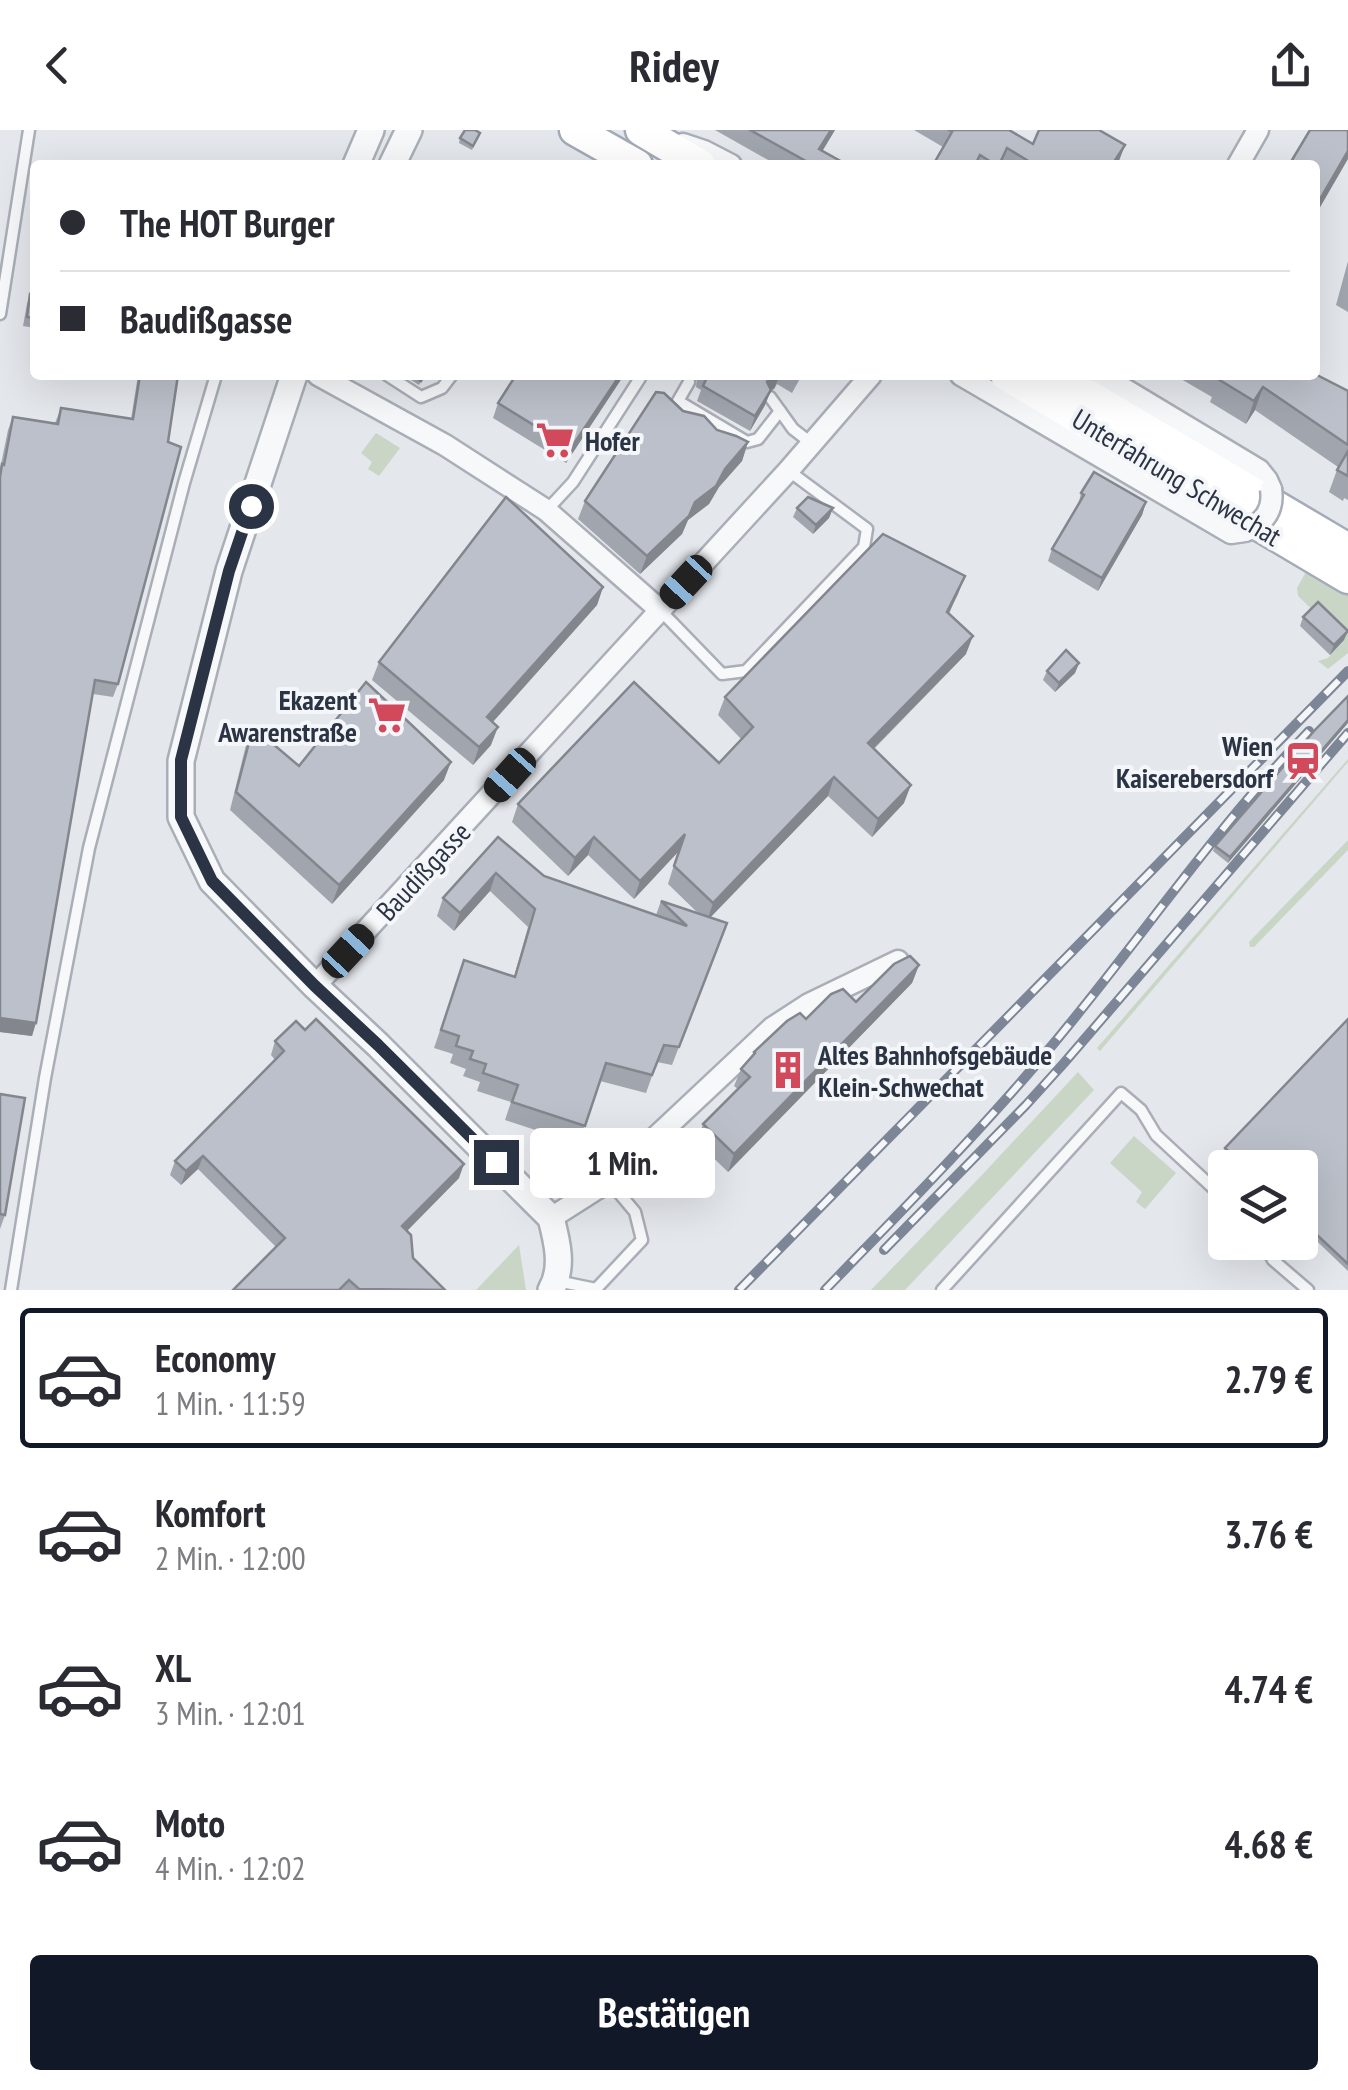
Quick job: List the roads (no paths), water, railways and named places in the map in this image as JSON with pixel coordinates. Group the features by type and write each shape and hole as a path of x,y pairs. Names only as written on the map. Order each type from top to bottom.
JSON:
{"main road":[{"path":"575,130 625,160"},
{"path":"642,130 692,160"},
{"name":"Unterfahrung Schwechat","path":"1014,380 1348,578"},
{"name":"Unterfahrung Schwechat","path":"1062,380 1348,549"}],"street":[{"path":"358,160 372,130"},
{"path":"394,160 409,130"},
{"path":"642,130 723,160"},
{"path":"1241,160 1258,130"},
{"path":"292,380 229,571 181,760 181,817 212,881 551,1218 558,1248 554,1285"},
{"path":"327,380 445,445 546,510 660,610"},
{"name":"Baudißgasse","path":"315,986 788,471 867,380"},
{"path":"970,380 1231,533 1256,526 1269,512 1272,500 1267,480 1258,470 1114,380"},
{"path":"551,1218 609,1181 772,1028 809,1004 898,962"}],"lane":[{"path":"0,314 29,130"},
{"path":"22,182 30,184"},
{"path":"11,1290 45,1078 89,848 215,380"},
{"path":"394,380 420,397 442,388 448,380"},
{"path":"546,510 574,482 639,380"},
{"path":"689,382 678,400 747,442 758,439 780,410"},
{"path":"770,396 793,429 812,444"},
{"path":"660,610 722,674 746,671 864,548 867,529 788,471"},
{"path":"942,1290 1121,1093 1141,1110 1156,1135 1208,1183"},
{"path":"554,1285 596,1289 642,1240 634,1212 609,1181"},
{"path":"1273,1260 1308,1290"}],"railway":[{"path":"739,1290 1348,671"},
{"path":"825,1290 1039,1061 1215,838 1309,731"},
{"path":"884,1250 1064,1063 1348,733"}],"place":[{"name":"Hofer","path":"555,440"},
{"name":"Ekazent Awarenstraße","path":"387,715"},
{"name":"Wien Kaiserebersdorf","path":"1303,761"},
{"name":"Altes Bahnhofsgebäude Klein-Schwechat","path":"788,1070"}]}
